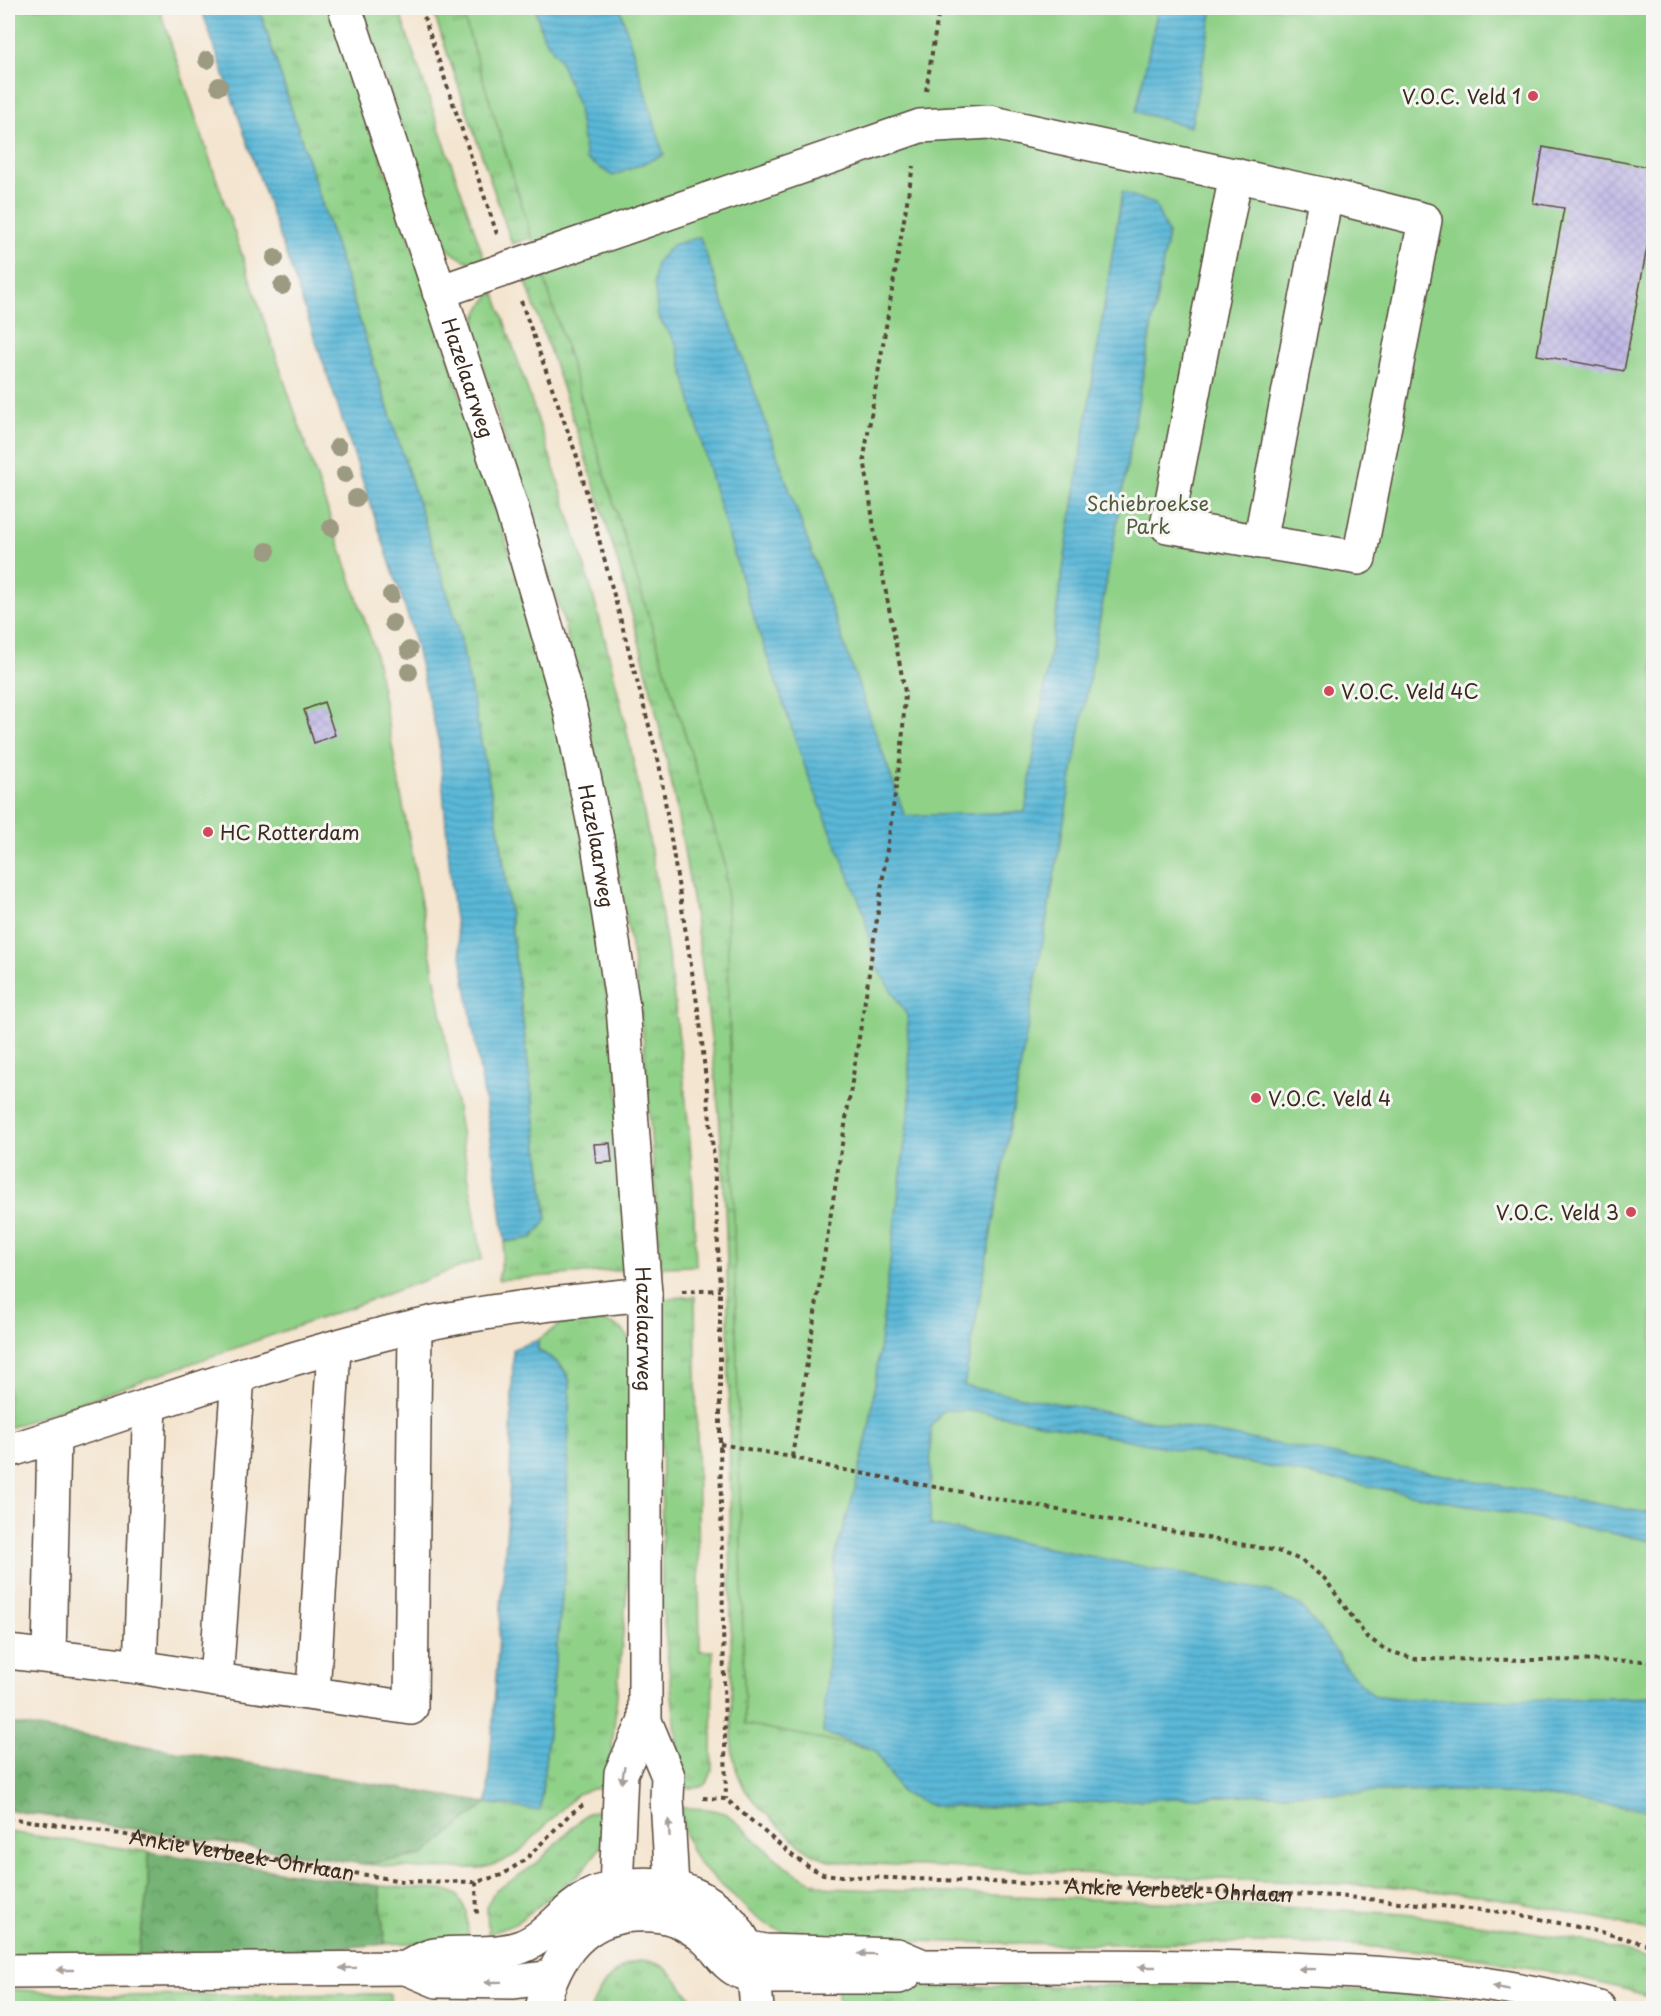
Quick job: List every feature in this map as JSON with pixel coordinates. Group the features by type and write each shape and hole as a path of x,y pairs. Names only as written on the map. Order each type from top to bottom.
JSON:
{"main road":[{"name":"Hazelaarweg","path":"345,8 512,509 570,709 598,844 623,1007 645,1294 645,1721 668,1776 672,1886"},
{"path":"439,292 920,126 989,122 1236,175 1326,195 1425,220 1359,558 1167,526 1236,175"},
{"path":"1260,542 1326,195"},
{"path":"8,1451 238,1376 415,1326 540,1305 645,1294"},
{"path":"8,1652 140,1667 411,1708 415,1326"},
{"path":"313,1694 334,1348"},
{"path":"216,1680 238,1376"},
{"path":"140,1667 150,1404"},
{"path":"49,1656 54,1437"},
{"name":"Hazelaarweg","path":"614,1902 621,1773 645,1721"},
{"path":"542,2008 552,1977 568,1948 614,1902 640,1884 672,1886 700,1896 735,1927 750,1961 756,2008"},
{"path":"406,1968 434,1955 490,1953 523,1946 537,1939 569,1909 591,1894 642,1914 675,1920 693,1929 708,1941 729,1965 741,1972 750,1961 765,1951 897,1955 923,1966 1206,1967 1320,1970 1446,1978 1599,2008"},
{"path":"8,1971 406,1968 437,1981 514,1982 552,1977"}],"path":[{"path":"792,1457 866,994 902,746 905,692 875,535 864,457 939,8"},
{"path":"720,1444 792,1457 839,1469 1276,1551 1301,1560 1325,1579 1366,1636 1386,1650 1415,1659 1653,1661"},
{"name":"Ankie Verbeek-Ohrlaan","path":"724,1680 726,1798 793,1856 824,1874 1337,1896 1512,1913 1653,1946"},
{"name":"Ankie Verbeek-Ohrlaan","path":"8,1818 96,1830 402,1881 476,1882"}],"green space":[{"name":"HC Rotterdam","path":"8,8 159,8 374,648 442,1017 482,1259 8,1428"},
{"path":"259,8 329,8 426,286 542,656 579,819 615,1048 630,1256 623,1270 498,1280 505,1242 532,1238 547,1220 501,842 458,626"},
{"path":"361,8 398,8 486,264 473,263 461,258 441,242"},
{"path":"432,8 535,8 620,208 512,244"},
{"name":"Schiebroekse Park","path":"461,8 1653,8 1653,1766 877,1750 745,1724 726,867"},
{"path":"645,241 676,343 823,1733 874,1750 902,1793 932,1806 986,1807 1261,1794 1456,1791 1542,1796 1653,1810 1653,1932 1603,1919 1497,1898 1385,1886 848,1863 816,1855 799,1844 777,1825 744,1788 736,1769 732,1748 728,1317 723,1175 718,1104 702,965 680,826 648,676 601,506 526,282"},
{"path":"494,291 584,563 609,655 636,773 658,891 676,1011 690,1148 696,1266 661,1267 644,1043 633,957 605,797 562,615 473,339 478,313"},
{"path":"695,1296 700,1651 713,1651 712,1770 707,1782 701,1787 680,1788 679,1759 662,1605 661,1299"},
{"path":"600,1321 613,1324 621,1329 633,1347 628,1581 610,1788 592,1789 577,1794 517,1854 483,1868 420,1869 363,1864 423,1855 487,1803 540,1810 565,1568 570,1382 561,1366 538,1350 538,1340 561,1324"},
{"path":"8,1723 487,1803 423,1855 363,1864 8,1810"},
{"path":"680,1808 710,1809 727,1814 787,1867 814,1882 831,1888 1403,1914 1515,1929 1591,1943 1653,1960 1653,1997 1529,1967 1454,1955 1365,1946 1275,1943 1022,1943 801,1938 774,1928 756,1918 703,1868 691,1850"},
{"path":"599,1809 610,1809 608,1824 600,1848 580,1874 515,1924 488,1934 487,1906 494,1892 536,1864 586,1814"},
{"path":"8,1832 149,1852 148,1886 138,1956 8,1957"},
{"path":"149,1852 379,1886 385,1944 273,1953 138,1956 148,1886"},
{"path":"379,1886 449,1891 457,1895 467,1912 468,1940 385,1944"},
{"path":"641,1960 653,1962 669,1971 702,2008 591,2008 604,1984 610,1978 624,1967"},
{"path":"1249,1984 1379,1992 1509,2008 838,2008 838,1988"},
{"path":"8,1989 109,1996 390,1994 390,2008 8,2008"}],"water":[{"path":"201,8 259,8 458,626 501,842 547,1220 532,1238 505,1242 490,1132 453,907 439,743 410,623"},
{"path":"535,8 620,8 664,155 613,176 586,159 577,103 559,59 543,36"},
{"path":"1158,8 1213,8 1191,127 1136,112"},
{"path":"1122,192 1155,204 1168,234 964,1386 1653,1514 1653,1541 982,1412 944,1410 931,1426 930,1525 1269,1591 1300,1605 1348,1670 1373,1695 1404,1699 1506,1700 1653,1697 1653,1810 1542,1796 1456,1791 1261,1794 986,1807 932,1806 902,1793 874,1750 823,1733 835,1556 855,1489 870,1423 910,1101 907,1015 874,963 864,913 806,770 747,597 711,478 676,343 658,317 654,282 656,263 672,245 700,237 905,816 1025,812"},
{"path":"538,1340 538,1350 561,1367 570,1382 565,1568 540,1811 487,1803 510,1482 513,1349"}],"building":[{"path":"1543,147 1654,168 1654,210 1624,371 1537,355 1564,208 1533,203"},
{"path":"324,702 335,735 314,743 304,710"},
{"path":"610,1143 612,1162 596,1163 594,1144"}],"place":[{"name":"V.O.C. Veld 1","path":"1533,96"},
{"name":"V.O.C. Veld 4C","path":"1329,691"},
{"name":"HC Rotterdam","path":"208,832"},
{"name":"V.O.C. Veld 4","path":"1256,1098"},
{"name":"V.O.C. Veld 3","path":"1631,1212"}]}
